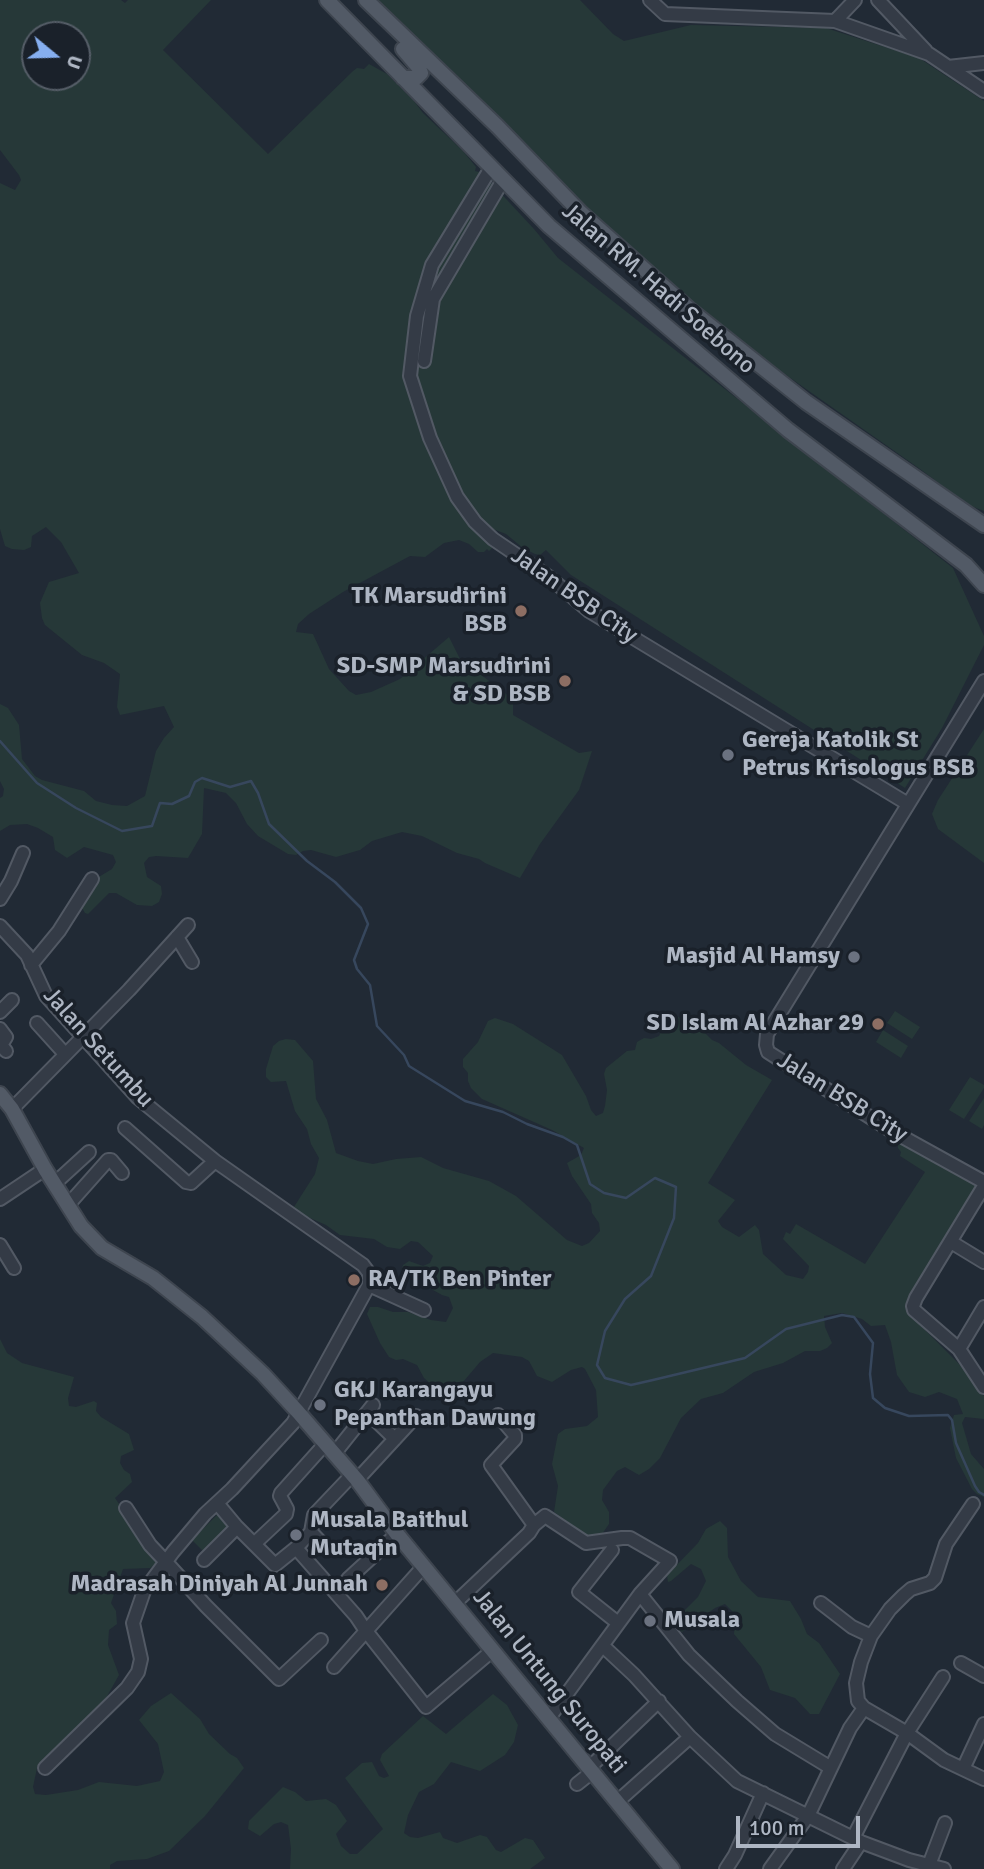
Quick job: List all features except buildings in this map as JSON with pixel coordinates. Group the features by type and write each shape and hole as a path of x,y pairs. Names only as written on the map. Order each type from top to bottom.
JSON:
{"main road":[{"name":"Jalan RM. Hadi Soebono","path":"327,0 550,226 788,430 966,565 984,584"},
{"name":"Jalan RM. Hadi Soebono","path":"366,0 497,126 581,213 689,309 806,402 984,525"},
{"path":"397,32 399,43 421,71 416,78 404,78"},
{"name":"Jalan Untung Suropati","path":"0,1094 12,1109 81,1226 102,1248 153,1278 202,1317 263,1374 298,1412 617,1802 666,1867"}],"street":[{"path":"650,0 665,14 835,21 929,54"},
{"path":"835,21 855,0"},
{"path":"878,0 929,54 984,90"},
{"path":"948,67 984,63"},
{"name":"Jalan BSB City","path":"491,168 432,265 416,316 411,376 430,438 457,497 475,522 493,540 548,577 589,611 908,804"},
{"path":"416,316 433,299 503,180"},
{"path":"424,361 433,299"},
{"name":"Jalan BSB City","path":"984,681 767,1034 766,1045 768,1052 890,1130 984,1184"},
{"path":"0,899 23,853"},
{"path":"31,965 59,931 92,879"},
{"path":"12,1109 188,925"},
{"name":"Jalan Setumbu","path":"0,926 23,950 42,990 137,1097 215,1161 363,1265 369,1273 369,1285"},
{"path":"177,937 192,962"},
{"path":"0,1012 12,1000"},
{"path":"37,1023 65,1054"},
{"path":"0,1029 6,1037 1,1045 6,1051"},
{"path":"125,1128 191,1184 215,1161"},
{"path":"54,1184 89,1152"},
{"path":"68,1205 108,1160 122,1172"},
{"path":"0,1199 45,1169"},
{"path":"984,1184 913,1306 914,1310 959,1349 984,1387"},
{"path":"951,1242 984,1262"},
{"path":"1,1249 14,1268"},
{"path":"45,1768 127,1688 138,1672 141,1659 133,1623 144,1591 205,1514 293,1423 369,1285 424,1310"},
{"path":"959,1349 984,1307"},
{"path":"967,1338 984,1331"},
{"path":"254,1544 286,1514 287,1509 281,1493 370,1409 395,1439"},
{"path":"498,1415 515,1435 515,1439 491,1465 534,1525"},
{"path":"217,1503 275,1565 311,1532 314,1516 416,1416"},
{"path":"974,1504 946,1544 935,1578 904,1595 890,1609 871,1636 856,1683 858,1701 864,1708 907,1733 944,1760 984,1779"},
{"path":"126,1508 150,1545 206,1606 279,1678 321,1640"},
{"path":"455,1603 545,1516 586,1543 630,1538 670,1561 640,1594 549,1718"},
{"path":"204,1560 237,1527"},
{"path":"311,1532 327,1549"},
{"path":"348,1579 397,1534"},
{"path":"296,1548 426,1707 494,1650"},
{"path":"612,1550 579,1592 618,1623"},
{"path":"334,1667 424,1566"},
{"path":"640,1594 690,1655 737,1701 775,1734 831,1768"},
{"path":"821,1603 852,1626 871,1636"},
{"path":"603,1646 659,1701 690,1737 737,1781 857,1840 944,1869"},
{"path":"961,1663 984,1676"},
{"path":"843,1869 907,1733 943,1677"},
{"path":"577,1784 659,1701"},
{"path":"770,1869 808,1816 850,1728 864,1708"},
{"path":"962,1769 979,1748 984,1724"},
{"path":"617,1802 690,1737"},
{"path":"726,1869 763,1793"},
{"path":"929,1865 945,1823"}],"shaded area":[{"path":"0,0 121,0 125,3 128,0 211,0 163,50 268,154 357,68 364,69 369,64 387,74 463,151 476,167 475,171 482,173 558,258 953,568 984,636 984,645 942,728 905,788 571,575 546,550 540,555 535,554 506,534 493,529 487,533 492,548 489,551 487,549 478,552 459,540 444,543 425,557 410,556 343,592 309,614 298,624 296,632 313,634 329,669 356,695 371,692 400,679 449,637 460,659 513,699 513,715 579,753 592,751 579,790 540,844 520,878 422,836 402,832 372,841 360,850 336,857 311,850 296,855 288,854 258,836 226,793 204,788 202,834 188,858 156,856 149,857 144,863 147,877 161,886 159,902 152,906 137,905 116,893 109,893 88,914 85,913 81,906 97,878 112,869 116,862 113,855 84,847 67,858 55,850 53,837 27,824 10,825 0,831 0,798 4,789 0,781 0,704 8,708 19,725 22,759 35,776 84,791 96,801 112,805 127,806 145,796 156,751 174,727 164,706 120,715 117,707 120,674 104,663 82,655 45,625 40,603 49,582 79,573 61,542 46,527 32,536 31,547 24,550 12,549 5,546 0,529 0,183 15,190 21,180 0,150"},
{"path":"376,0 580,0 613,34 624,41 691,25 826,28 919,58 984,101 984,511 968,505 779,370 689,299 582,205"},
{"path":"984,729 984,863 938,829 932,814 938,800"},
{"path":"665,1010 701,1029 746,1065 772,1080 708,1183 735,1200 718,1221 722,1227 739,1237 755,1225 759,1230 763,1254 786,1275 803,1279 808,1272 809,1266 783,1239 786,1232 790,1234 796,1224 865,1264 925,1172 900,1156 898,1142 978,1188 909,1301 914,1319 961,1366 984,1396 984,1419 965,1417 962,1423 971,1454 984,1469 984,1497 972,1489 956,1458 950,1428 954,1415 963,1414 957,1399 939,1392 925,1397 909,1392 897,1375 885,1325 871,1326 862,1319 842,1313 824,1316 825,1327 832,1343 827,1348 805,1351 783,1363 754,1372 723,1393 701,1399 681,1418 660,1458 649,1469 639,1475 625,1467 617,1471 603,1490 602,1500 609,1512 609,1524 602,1534 590,1538 554,1512 558,1486 552,1464 558,1434 565,1429 587,1426 598,1417 596,1390 585,1369 582,1367 571,1370 552,1382 537,1376 529,1361 522,1357 493,1353 480,1362 452,1395 441,1393 424,1378 417,1365 389,1357 367,1314 370,1307 378,1307 446,1322 453,1308 449,1297 401,1272 403,1265 409,1261 423,1266 430,1263 433,1256 418,1242 411,1241 400,1249 387,1247 374,1239 340,1235 326,1225 292,1210 315,1174 319,1158 307,1129 295,1111 286,1081 271,1082 266,1077 273,1046 286,1039 295,1040 313,1061 316,1099 327,1120 336,1153 373,1164 421,1157 443,1168 489,1181 516,1196 567,1240 582,1246 589,1243 600,1231 599,1223 567,1163 581,1155 584,1148 552,1130 482,1099 471,1088 468,1073 463,1067 463,1059 478,1042 488,1021 495,1018 513,1024 562,1055 596,1116 603,1113 605,1106 606,1068 627,1051 635,1050 637,1042 659,1036 662,1030 660,1015"},
{"path":"895,1011 920,1027 912,1039 887,1023"},
{"path":"883,1030 908,1046 901,1058 876,1042"},
{"path":"970,1077 984,1085 984,1088 964,1119 949,1110"},
{"path":"984,1098 984,1125 982,1129 969,1121"},
{"path":"0,1339 7,1353 22,1363 74,1377 68,1398 69,1406 76,1407 94,1401 97,1403 96,1411 101,1417 129,1434 134,1450 121,1456 120,1463 130,1474 132,1482 115,1498 158,1562 150,1568 123,1569 111,1603 116,1611 117,1624 109,1630 108,1645 119,1675 106,1698 37,1768 33,1787 35,1794 78,1790 99,1782 137,1786 160,1781 164,1772 158,1744 139,1720 151,1706 171,1693 200,1719 209,1734 237,1758 244,1768 205,1816 169,1851 147,1859 117,1861 110,1865 110,1869 0,1869"},
{"path":"219,1513 232,1527 206,1554 192,1540"},
{"path":"720,1521 727,1528 728,1557 741,1581 758,1597 790,1601 807,1634 819,1643 840,1674 819,1714 810,1714 795,1698 770,1690 761,1667 734,1634 736,1615 725,1604 715,1608 682,1632 674,1626 677,1618 698,1597 706,1581 701,1569 691,1564 671,1581 668,1582 667,1575 698,1543 706,1529"},
{"path":"493,1694 507,1705 518,1725 514,1742 505,1755 480,1771 451,1762 434,1784 419,1792 408,1815 404,1833 418,1838 440,1832 443,1838 457,1843 480,1835 487,1837 496,1850 501,1852 525,1838 533,1840 545,1858 530,1869 290,1869 288,1825 281,1822 274,1824 260,1836 248,1829 249,1821 283,1787 306,1801 326,1799 336,1805 347,1821 336,1834 341,1846 350,1854 357,1854 383,1829 345,1778 362,1763 372,1762 379,1776 389,1776 380,1760 382,1754 423,1716 446,1734"}],"waterway":[{"path":"0,741 37,783 76,808 122,831 152,826 160,803 172,804 189,796 195,782 202,778 230,787 251,781 269,824 361,908 368,924 354,960 357,969 370,985 377,1026 404,1055 409,1066 465,1101 503,1112 577,1145 590,1184 604,1193 626,1198 655,1178 676,1187 674,1218 651,1276 625,1299 605,1331 597,1365 605,1378 631,1385 745,1358 786,1329 842,1315 854,1317 873,1343 870,1374 873,1398 885,1408 909,1416 948,1415 952,1420 956,1443 975,1486 984,1495"}],"place":[{"name":"TK Marsudirini BSB","path":"521,611"},
{"name":"SD-SMP Marsudirini & SD BSB","path":"565,681"},
{"name":"Gereja Katolik St Petrus Krisologus BSB","path":"728,755"},
{"name":"Masjid Al Hamsy","path":"854,957"},
{"name":"SD Islam Al Azhar 29","path":"878,1024"},
{"name":"RA/TK Ben Pinter","path":"354,1280"},
{"name":"GKJ Karangayu Pepanthan Dawung","path":"320,1405"},
{"name":"Musala Baithul Mutaqin","path":"296,1535"},
{"name":"Madrasah Diniyah Al Junnah","path":"382,1585"},
{"name":"Musala","path":"650,1621"}]}
